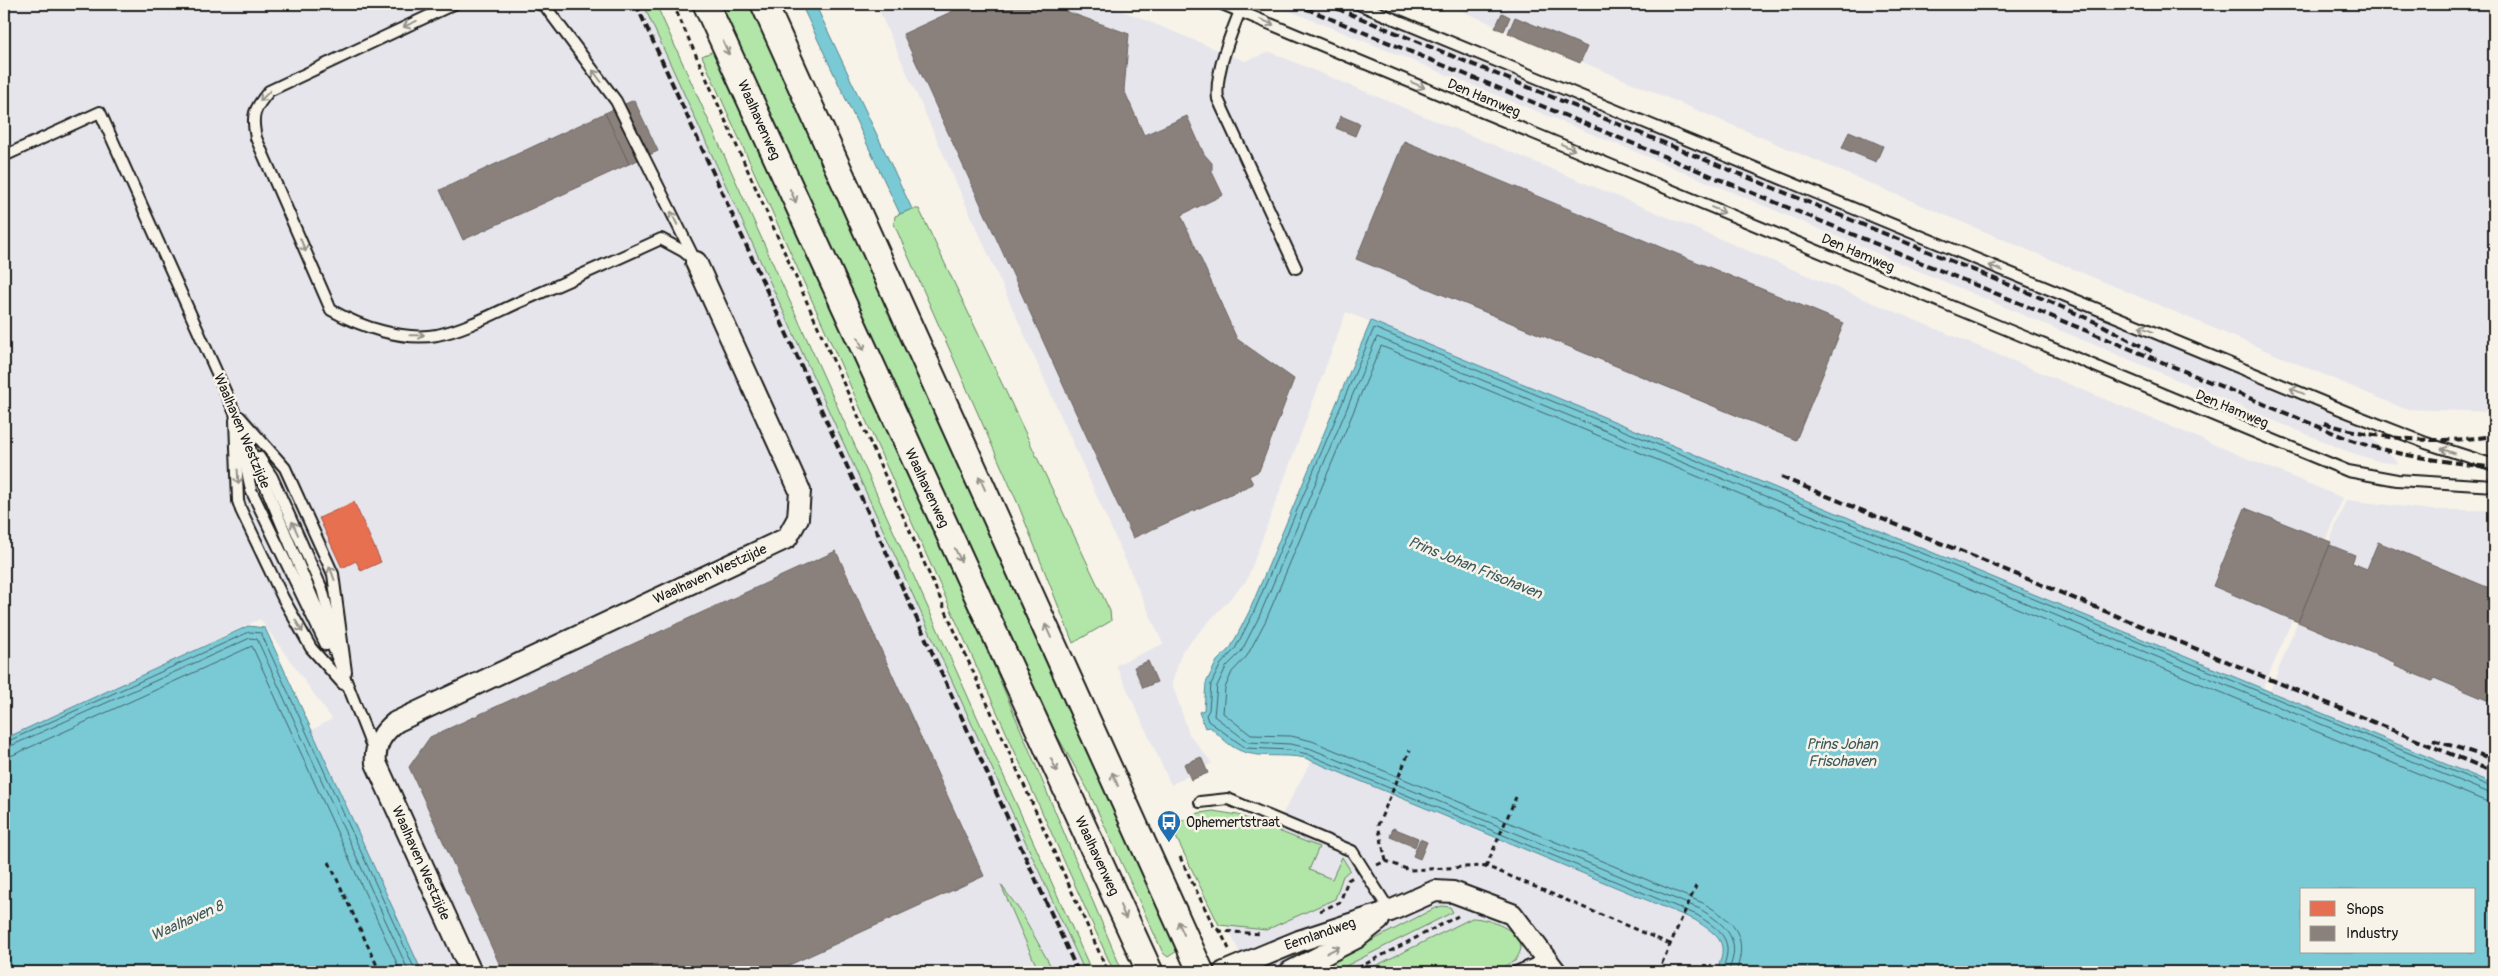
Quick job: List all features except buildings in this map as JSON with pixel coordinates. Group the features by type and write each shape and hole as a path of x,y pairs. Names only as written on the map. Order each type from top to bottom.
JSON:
{"street":[{"name":"Waalhavenweg","path":"706,4 1150,972"},
{"path":"764,4 1201,972"},
{"name":"Waalhaven Westzijde","path":"471,972 376,763 375,753 379,740 386,729 396,722 787,538 798,518 800,491 696,262"},
{"name":"Eemlandweg","path":"1224,972 1299,941 1390,911 1435,891 1453,892 1517,918 1551,966"},
{"name":"Eemlandweg","path":"1290,972 1356,938 1390,911"}],"lane":[{"path":"454,4 269,91 256,107 253,124 256,138 331,310 363,325 384,330 410,336 437,335 486,318 661,239 683,251 696,262"},
{"path":"540,4 545,6 616,101 696,262"},
{"name":"Den Hamweg","path":"1222,4 1242,7 2348,471 2397,480 2494,486"},
{"path":"1358,4 2347,412 2426,443 2494,465"},
{"path":"1242,7 1219,76 1218,99 1296,268"},
{"name":"Waalhaven Westzijde","path":"4,156 100,112 234,411 327,632 348,690 375,753"},
{"path":"234,411 251,490 348,690"},
{"path":"234,411 238,501 241,510 283,598 311,648 348,690"},
{"path":"234,411 285,468 333,574 348,690"},
{"path":"1200,802 1228,799 1352,851 1390,911"},
{"path":"1516,972 1551,966"}],"path":[{"path":"673,4 1108,972"},
{"path":"1386,861 1378,825 1410,750"},
{"path":"1486,867 1516,798"},
{"path":"1180,857 1214,926 1220,932"},
{"path":"329,862 380,972"},
{"path":"1658,972 1696,886"},
{"path":"1350,972 1482,903"}],"shaded area":[{"path":"4,4 643,4 1085,972 1054,972 1021,912 1002,888 1039,972 394,972 296,739 332,719 260,619 4,740"},
{"path":"876,4 1106,4 1245,61 1270,52 2343,498 2263,689 1346,312 1247,580 1182,651 1172,683 1189,734 1212,763 1171,785 1116,665 1163,644"},
{"path":"1273,4 1338,4 2132,330 2358,425 2399,464 2380,462 2344,450 1641,154"},
{"path":"1445,4 2494,4 2494,412 2405,409"},
{"path":"2346,500 2432,510 2494,510 2494,784 2270,691"},
{"path":"1347,695 1991,972 1248,972 1225,920"}],"green space":[{"path":"643,4 656,4 1092,972 1085,972"},
{"path":"719,4 752,4 1177,944 1177,951 1168,957 1163,953 1088,790 1039,704"},
{"path":"716,50 994,666 1120,966 1116,972 1114,972 702,56"},
{"path":"912,209 919,209 1110,611 1111,621 1073,643 1018,504 894,224 895,216"},
{"path":"1213,811 1238,815 1319,847 1309,870 1332,879 1342,857 1350,870 1343,876 1335,899 1266,930 1219,925 1174,833 1175,824 1199,813"},
{"path":"1001,885 1021,912 1054,972 1039,972"},
{"path":"1442,906 1450,907 1453,912 1334,972 1312,972 1433,909"},
{"path":"1472,918 1492,922 1506,928 1517,938 1521,948 1515,961 1492,972 1363,972"}],"water":[{"path":"801,4 815,4 912,209 900,214"},
{"name":"Prins Johan Frisohaven","path":"1371,321 2494,784 2494,972 1716,972 1722,953 1720,941 1695,920 1305,758 1251,754 1228,744 1210,727 1205,728 1199,712 1204,710 1206,683 1217,661 1231,647 1249,612"},
{"name":"Waalhaven 8","path":"248,626 265,628 422,972 4,972 4,739"}],"railway":[{"path":"636,4 1078,972"},
{"path":"1295,4 2346,438 2401,454 2494,468"},
{"path":"1326,4 2046,300 2100,324 2153,352"},
{"path":"2324,423 2365,433 2408,439 2451,440 2494,436"},
{"path":"1781,477 2494,772"},
{"path":"2433,740 2494,759"}],"place":[{"name":"Ophemertstraat","path":"1169,843"}]}
